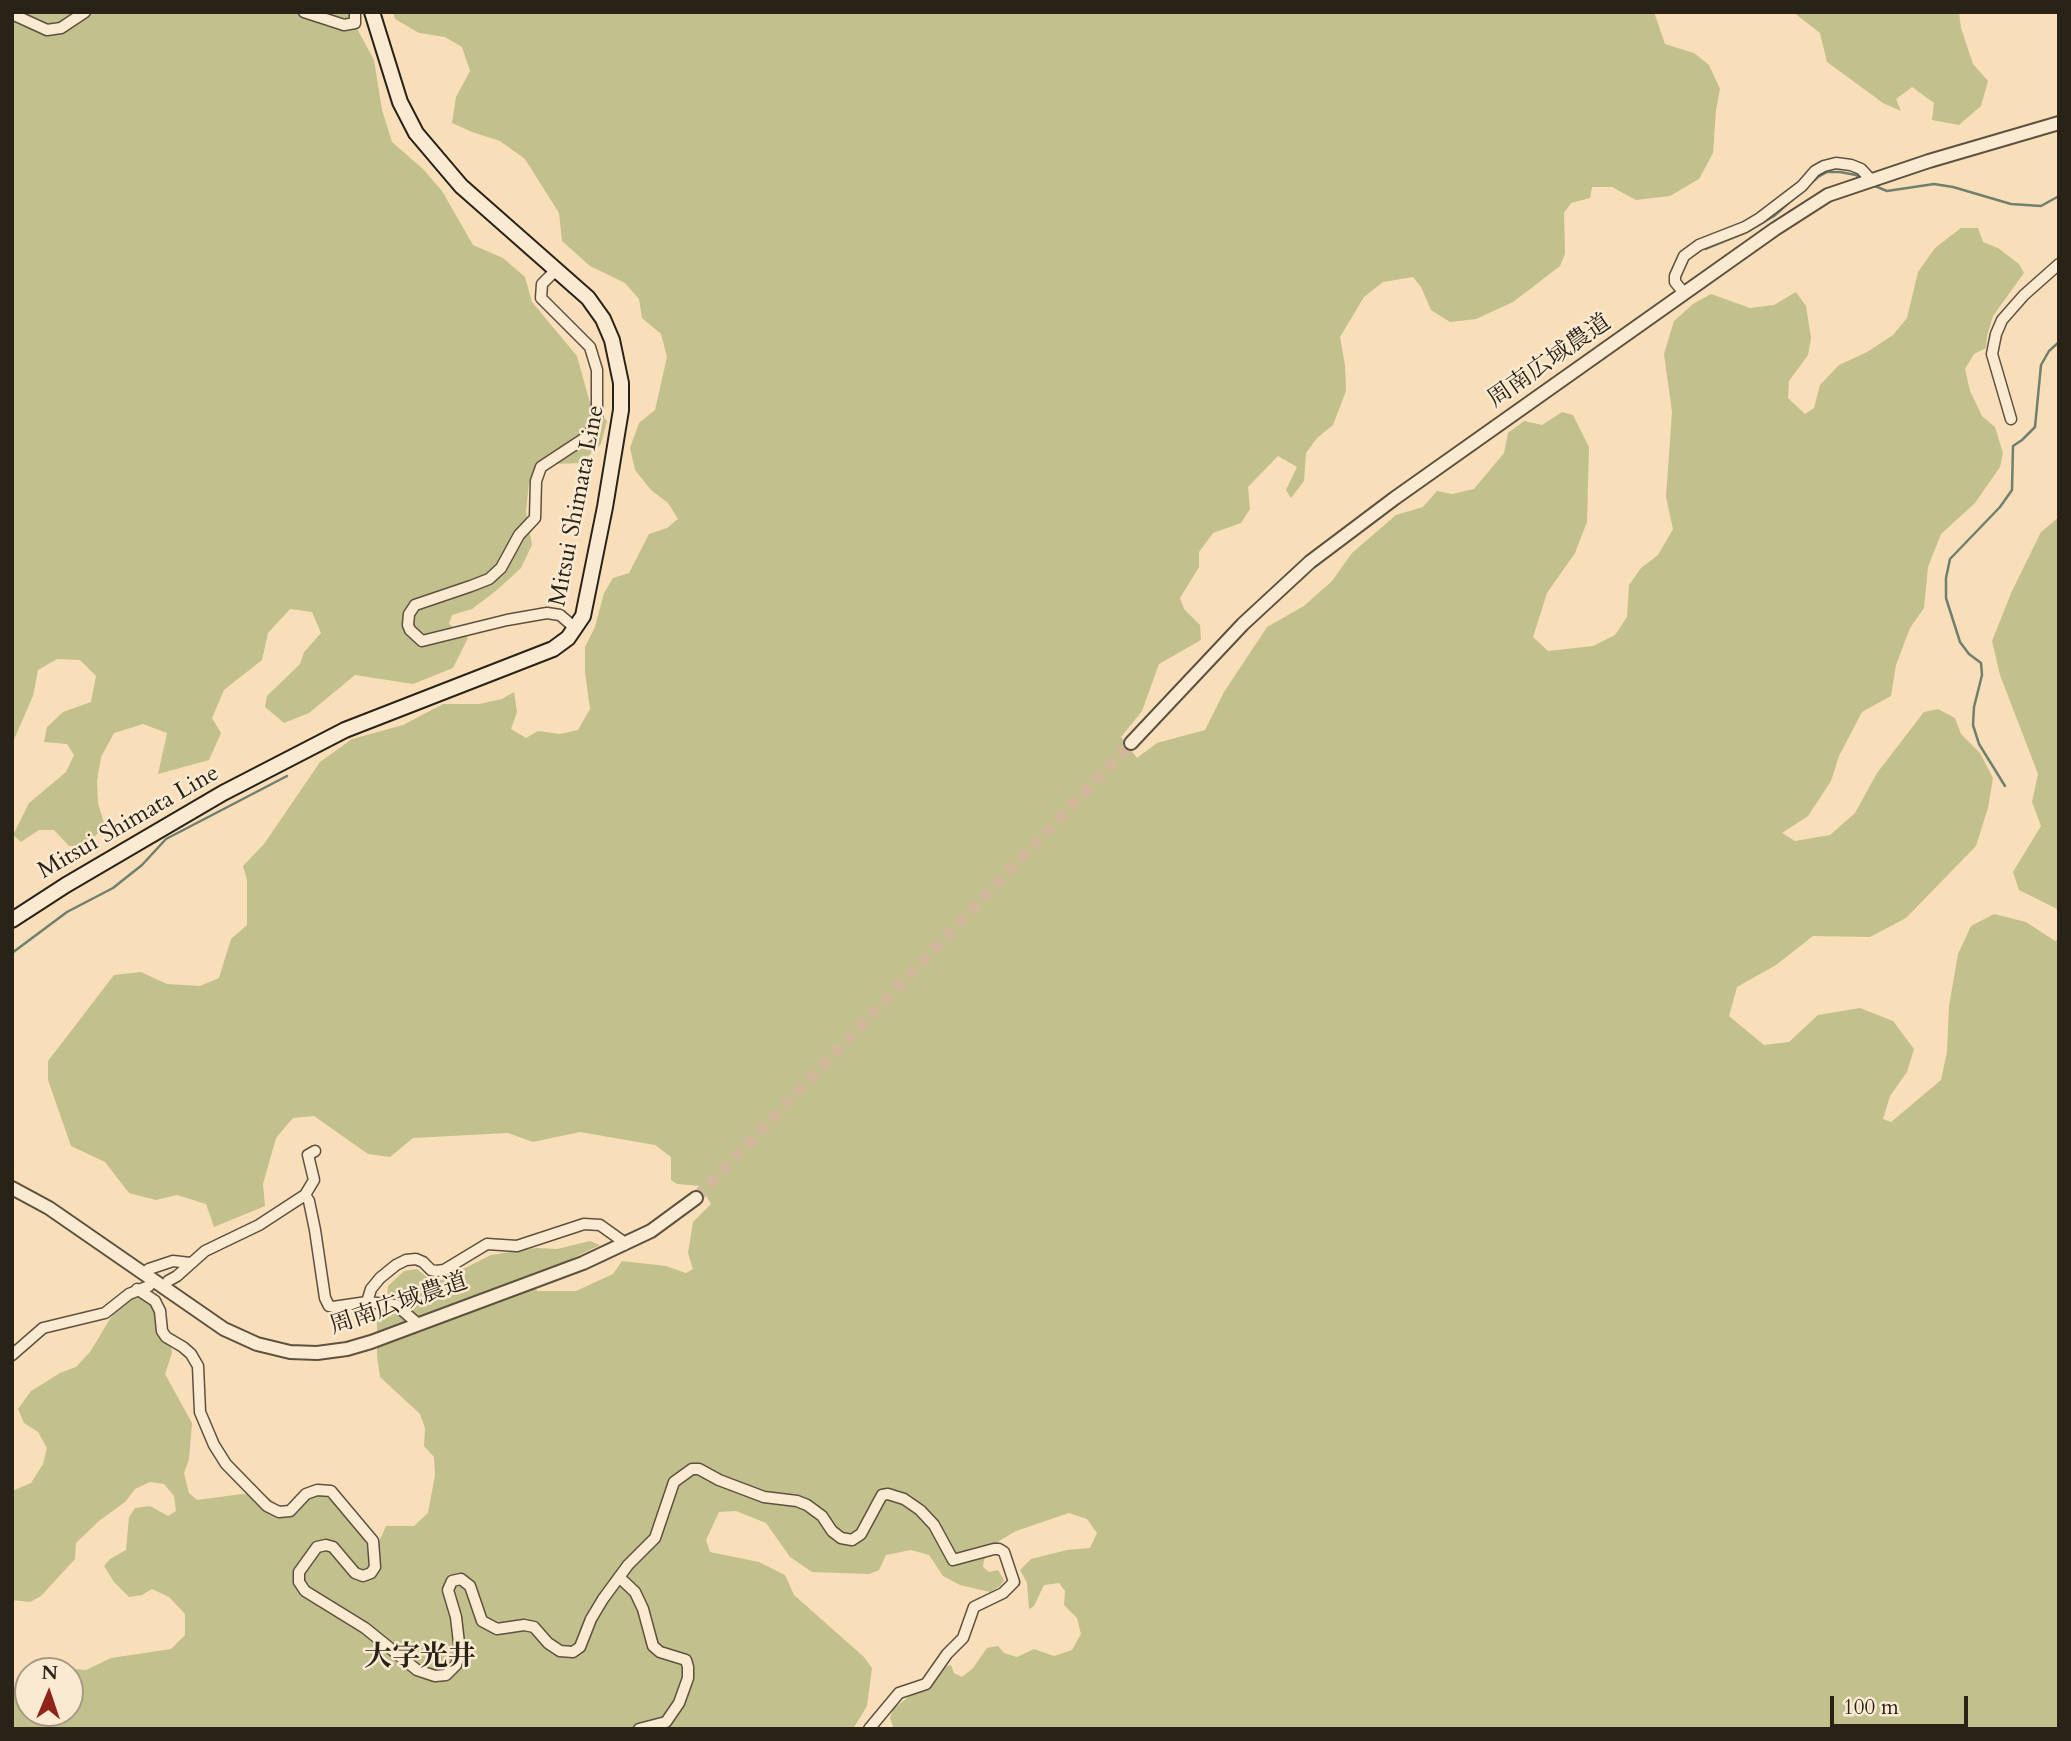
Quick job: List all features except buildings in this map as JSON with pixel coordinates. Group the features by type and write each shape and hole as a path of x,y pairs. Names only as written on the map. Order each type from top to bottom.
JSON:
{"main road":[{"name":"Mitsui Shimata Line","path":"12,920 66,885 223,793 333,736 553,649 568,638 583,616 621,410 621,383 612,340 603,319 588,298 461,186 416,133 400,102 372,12"}],"street":[{"path":"12,13 47,30 61,28 85,12"},
{"path":"304,12 344,25 355,23 355,12"},
{"name":"周南広域農道","path":"1131,743 1243,624 1310,562 1395,498 1684,293 1828,195 2059,122"},
{"path":"1684,293 1675,282 1675,276 1685,256 1699,245 1745,227 1760,218 1802,186 1815,171 1836,163 1852,165 1861,169 1872,181"},
{"path":"2011,419 1992,355 1996,334 2009,312 2059,264"},
{"path":"557,269 542,284 541,298 590,347 597,379 597,416 594,426 588,436 541,467 536,481 535,519 519,535 500,568 489,579 439,595 415,606 409,614 408,625 422,641 547,613 560,615 575,628"},
{"path":"167,1281 177,1276 205,1251 259,1224 305,1195 314,1180 308,1155 315,1151"},
{"name":"周南広域農道","path":"12,1188 49,1208 224,1329 257,1344 290,1352 317,1353 347,1349 583,1263 624,1245 668,1220 696,1198"},
{"path":"305,1195 309,1200 325,1298 329,1306 367,1302 396,1305 417,1323"},
{"path":"367,1302 370,1289 380,1278 406,1260 416,1259 431,1270 443,1270 487,1244 516,1246 584,1224 600,1224 624,1245"},
{"path":"144,1273 173,1261 190,1264"},
{"path":"12,1355 43,1328 105,1313 137,1289 149,1286"},
{"path":"137,1289 155,1301 166,1337 191,1354 198,1366 200,1412 214,1446 226,1464 267,1506 279,1512 290,1511 306,1494 317,1490 331,1491 373,1541 375,1567 372,1573 363,1576 355,1573 333,1547 317,1547 299,1572 299,1582 305,1591 365,1628 417,1670 435,1676 446,1675 456,1665 460,1653 456,1617 448,1590 452,1581 461,1579 470,1586 482,1621 497,1629 524,1625 534,1627 548,1643 560,1651 573,1653 580,1647 591,1619 619,1577 656,1538 674,1482 691,1469 699,1469 719,1480 764,1497 797,1501 807,1505 822,1516 832,1531 841,1538 852,1540 861,1534 883,1495 888,1494 904,1499 920,1510 934,1525 953,1560 994,1549 1004,1552 1014,1582 1003,1593 974,1607 963,1638 947,1654 926,1684 899,1693 869,1729"},
{"path":"619,1577 635,1592 643,1609 653,1646 660,1652 686,1660 688,1667 688,1678 679,1703 666,1722 639,1729"}],"shaded area":[{"path":"12,12 348,12 374,60 382,110 392,142 423,169 442,191 473,245 503,258 525,277 532,302 577,356 590,403 607,421 601,444 581,463 554,464 529,482 526,512 532,545 521,568 497,590 472,609 452,615 449,624 468,638 453,668 413,684 355,675 309,713 284,723 265,707 267,696 300,664 304,652 321,633 312,612 290,609 268,633 262,660 224,690 212,718 221,733 209,760 158,774 167,733 143,724 114,733 101,757 97,781 98,803 105,826 86,845 69,846 54,830 39,830 21,842 13,835 29,803 66,772 74,755 67,744 44,742 47,727 63,712 91,702 96,676 80,660 57,659 38,670 33,696 12,744"},
{"path":"393,12 1654,12 1665,44 1694,53 1709,65 1720,89 1713,153 1699,179 1670,196 1636,200 1612,187 1592,187 1590,198 1571,203 1564,213 1565,254 1560,266 1513,302 1476,319 1450,322 1431,310 1421,287 1413,277 1383,282 1364,297 1340,337 1346,391 1333,425 1317,438 1306,453 1304,481 1291,498 1286,490 1297,467 1278,456 1248,487 1250,509 1241,523 1213,533 1199,552 1199,567 1180,598 1184,609 1200,625 1201,640 1159,664 1142,711 1121,737 1137,758 1157,743 1205,730 1224,692 1267,627 1304,606 1332,581 1352,553 1396,515 1423,507 1437,491 1452,494 1474,489 1504,453 1508,433 1524,421 1542,425 1562,412 1573,415 1589,447 1587,522 1575,553 1547,593 1533,637 1548,651 1593,646 1615,635 1627,617 1629,585 1641,568 1658,555 1673,529 1666,497 1672,412 1664,354 1674,321 1693,304 1711,294 1750,308 1774,305 1796,292 1806,306 1811,338 1808,355 1789,381 1788,398 1805,414 1814,408 1820,385 1839,365 1867,352 1893,335 1907,318 1918,272 1935,248 1961,228 1978,228 1983,242 1998,248 2019,264 2024,273 1993,316 1986,348 1974,354 1965,369 1970,391 1982,416 1995,427 2003,453 2000,467 1975,503 1941,534 1928,567 1924,608 1910,628 1896,665 1891,696 1862,712 1839,756 1831,781 1808,816 1782,833 1795,841 1830,835 1855,813 1877,773 1924,712 1938,709 1955,718 1961,734 1980,753 1993,778 1988,808 1976,846 1906,918 1870,937 1813,936 1776,965 1737,987 1729,1016 1764,1045 1789,1042 1818,1015 1860,1008 1893,1021 1914,1049 1907,1072 1890,1096 1883,1119 1891,1122 1941,1080 1947,1052 1949,1006 1958,954 1971,926 1994,914 2026,922 2055,941 2059,939 2059,1729 894,1729 890,1718 893,1709 936,1681 944,1667 951,1665 954,1673 962,1677 973,1668 987,1648 998,1646 1004,1653 1017,1657 1034,1649 1054,1656 1072,1650 1081,1634 1077,1618 1064,1605 1065,1591 1059,1583 1044,1585 1034,1606 1029,1609 1027,1583 1020,1570 1031,1559 1067,1550 1090,1548 1097,1533 1087,1519 1069,1513 1016,1531 999,1541 984,1560 983,1567 989,1572 998,1570 1004,1580 990,1592 960,1585 943,1576 929,1555 911,1550 886,1555 879,1570 869,1574 812,1572 790,1557 766,1523 736,1511 719,1512 706,1540 710,1552 759,1562 785,1575 794,1595 864,1657 872,1668 867,1706 853,1729 12,1729 12,1687 14,1727 84,1727 84,1670 111,1658 171,1649 185,1635 185,1614 169,1597 152,1589 142,1595 129,1597 114,1582 104,1566 110,1559 126,1550 129,1517 135,1508 150,1506 168,1516 176,1511 174,1496 164,1484 150,1482 135,1489 125,1502 99,1521 76,1543 75,1559 41,1596 30,1602 12,1600 12,1491 31,1483 43,1464 47,1448 38,1432 24,1423 18,1409 31,1391 60,1373 76,1367 90,1352 113,1314 131,1298 141,1296 154,1306 159,1335 171,1346 172,1353 165,1374 192,1423 189,1459 184,1473 189,1493 197,1500 242,1494 268,1497 289,1515 310,1498 321,1494 337,1502 371,1545 379,1542 386,1526 414,1526 428,1513 435,1475 434,1457 424,1446 425,1428 420,1414 380,1377 377,1320 386,1312 388,1286 404,1271 417,1269 429,1279 441,1280 491,1255 536,1248 557,1249 590,1241 600,1245 531,1274 537,1291 576,1291 613,1274 622,1261 666,1266 686,1273 693,1269 688,1253 693,1222 711,1204 700,1186 677,1184 671,1180 671,1157 655,1145 580,1132 533,1142 508,1133 413,1138 390,1157 368,1154 314,1116 293,1118 276,1138 263,1184 265,1206 214,1227 206,1204 177,1195 156,1200 129,1193 105,1162 71,1146 48,1080 48,1061 114,975 141,972 167,984 200,986 219,978 231,939 247,925 247,880 243,866 264,844 320,762 352,739 403,725 443,704 479,704 502,699 514,692 517,712 511,729 526,738 538,731 560,734 578,730 590,709 585,647 595,627 604,593 613,578 629,573 649,534 667,528 678,519 668,503 651,490 635,470 630,448 639,423 655,410 667,357 661,334 642,318 639,299 625,283 590,266 562,241 559,213 525,159 500,141 452,123 456,97 470,71 462,47 445,37 419,33 395,19"},
{"path":"1793,12 1959,12 1961,28 1973,64 1988,81 1981,106 1959,125 1932,120 1934,103 1912,87 1896,99 1901,111 1883,103 1827,62 1820,33"},
{"path":"2059,517 2059,910 2019,890 2013,872 2041,826 2032,802 2038,774 2000,675 1992,641 2012,591 2041,532"}],"waterway":[{"path":"1705,249 1747,232 1774,216 1827,172 1856,175 1862,179"},
{"path":"1870,184 1887,191 1934,184 2011,204 2041,206 2059,196"},
{"path":"2005,786 1979,744 1973,725 1974,707 1982,675 1981,663 1969,654 1960,642 1946,598 1946,578 1950,559 2000,507 2012,490 2013,446 2035,427 2041,365 2049,351 2059,342"},
{"path":"12,953 67,912 113,888 142,865 166,839 287,776"}],"tunnel":[{"path":"696,1198 1131,743"}],"district":[{"name":"大字光井","path":"420,1659"}]}
